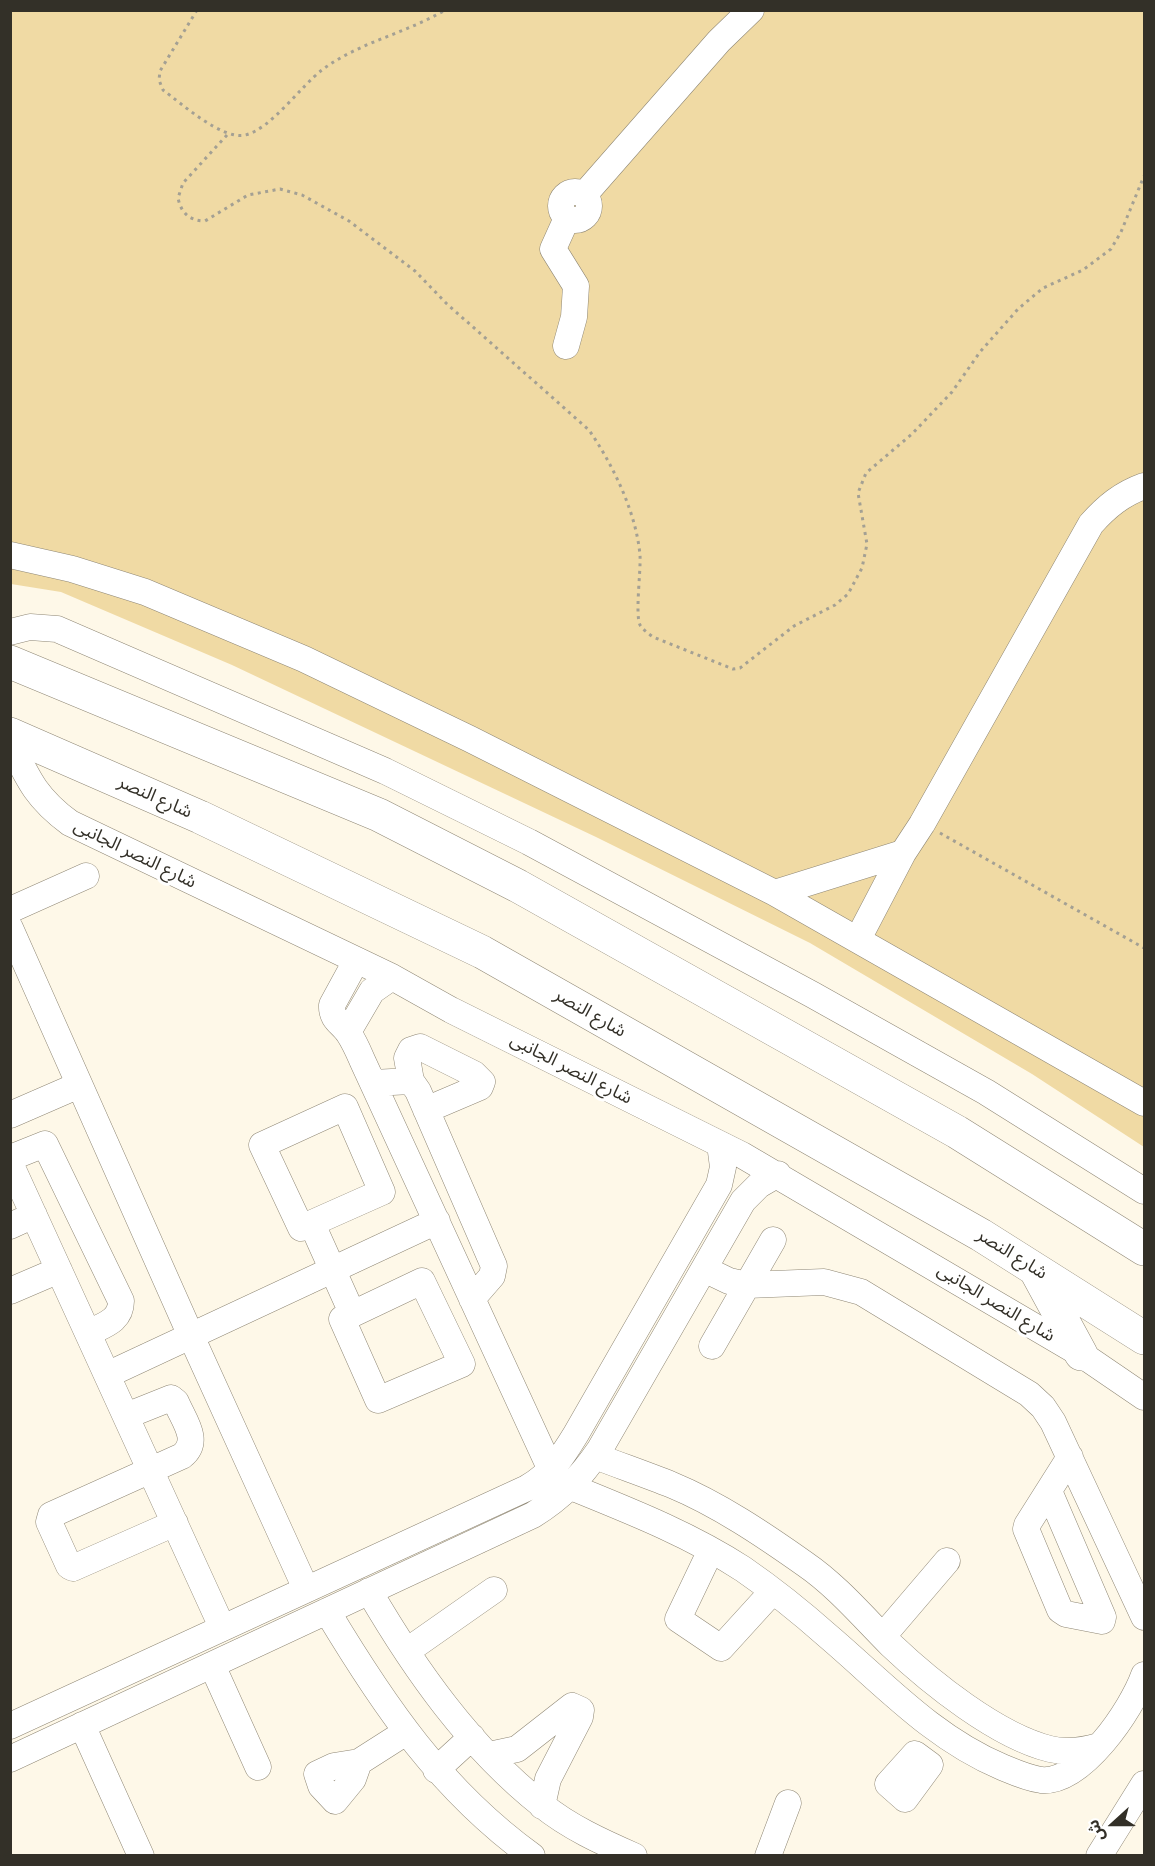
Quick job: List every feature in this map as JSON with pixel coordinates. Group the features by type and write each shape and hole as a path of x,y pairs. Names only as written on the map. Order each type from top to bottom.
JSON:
{"main road":[{"path":"10,662 379,815 518,886 957,1132 1144,1249"},
{"name":"شارع النصر","path":"10,734 200,817 482,952 981,1235 1144,1338"},
{"path":"1035,1269 1081,1353"}],"street":[{"path":"566,346 574,317 576,286 553,249 567,218 561,209 562,199 570,192 584,195 720,41 751,10"},
{"path":"858,939 903,853 922,824 1091,524 1108,505 1128,491 1144,486"},
{"path":"11,556 72,569 145,592 304,659 470,739 775,892 1144,1103"},
{"path":"10,632 30,627 57,629 385,771 529,842 813,995 986,1092 1144,1191"},
{"name":"شارع النصر الجانبى","path":"10,742 32,787 47,807 70,823 392,977 451,1010 778,1174 1081,1353 1144,1397"},
{"path":"775,892 903,853"},
{"path":"10,910 86,876"},
{"path":"10,928 306,1589"},
{"path":"356,961 332,1005 337,1022 348,1032 375,1088 551,1470"},
{"path":"348,1032 372,991 392,977"},
{"path":"426,1110 480,1087 482,1082 474,1074 420,1047 411,1050 406,1058 411,1081 426,1110 494,1266 492,1276 472,1299"},
{"path":"345,1107 382,1192 301,1228 262,1145 345,1107 375,1088 411,1081"},
{"path":"10,1115 79,1085"},
{"path":"88,1333 117,1318 121,1311 121,1301 45,1144 40,1144 10,1161 59,1270 222,1627"},
{"path":"10,1726 527,1488 551,1470 576,1434 719,1185 723,1167 720,1144"},
{"path":"10,1759 533,1515 571,1487 596,1456 743,1201 759,1185 778,1174"},
{"path":"10,1226 34,1215"},
{"path":"107,1375 333,1272 437,1221"},
{"path":"312,1224 352,1313"},
{"path":"689,1238 729,1281 747,1285 824,1282 861,1292 1029,1394 1043,1407 1053,1422 1142,1609"},
{"path":"712,1346 773,1240"},
{"path":"10,1291 59,1270"},
{"path":"462,1364 422,1281 342,1319 378,1400 496,1350"},
{"path":"126,1416 171,1398 176,1402 193,1440 190,1449 182,1456 51,1515 49,1522 69,1566 73,1568 175,1523"},
{"path":"596,1456 700,1499 805,1564 840,1593 883,1636 953,1696 994,1723 1049,1749 1075,1751 1099,1746"},
{"path":"1049,1491 1096,1599 1103,1617 1102,1621 1066,1614 1060,1610 1026,1529 1049,1491 1070,1457"},
{"path":"571,1487 664,1525 711,1550 772,1592 813,1624 883,1687 941,1732 990,1762 1023,1776 1043,1780 1073,1770 1099,1746 1140,1688 1144,1675"},
{"path":"711,1550 678,1619 721,1648 772,1592"},
{"path":"883,1636 947,1561"},
{"path":"406,1651 494,1590"},
{"path":"369,1592 440,1699 480,1746 542,1806 602,1841 634,1856"},
{"path":"813,1624 840,1593"},
{"path":"1096,1599 1142,1609"},
{"path":"327,1611 358,1664 436,1770 464,1800 532,1856"},
{"path":"212,1665 258,1767"},
{"path":"135,1667 148,1695"},
{"path":"436,1770 480,1746 517,1749 573,1706 581,1710 580,1717 548,1779 542,1806"},
{"path":"82,1725 141,1856"},
{"path":"359,1762 406,1732"},
{"path":"922,1759 941,1732"},
{"path":"1043,1780 1052,1774 1056,1767 1055,1757 1049,1749"},
{"path":"1097,1854 1144,1784"},
{"path":"768,1856 788,1803"}],"path":[{"path":"198,10 160,71 159,80 163,90 227,135 246,135 261,127 320,72 344,55 412,28 445,10"},
{"path":"227,135 183,183 178,198 184,213 190,218 205,221 248,195 280,189 302,195 348,221 415,271 447,304 589,430 606,455 618,478 639,553 638,620 643,630 653,637 733,669 740,668 794,626 835,605 848,594 861,568 867,544 858,493 866,473 912,434 952,392 980,352 1018,309 1043,288 1083,270 1111,249 1144,176"},
{"path":"922,824 1144,948"}],"shaded area":[{"path":"10,11 1144,11 1144,1147 1032,1074 810,943 596,837 232,665 61,592 11,584"}]}
